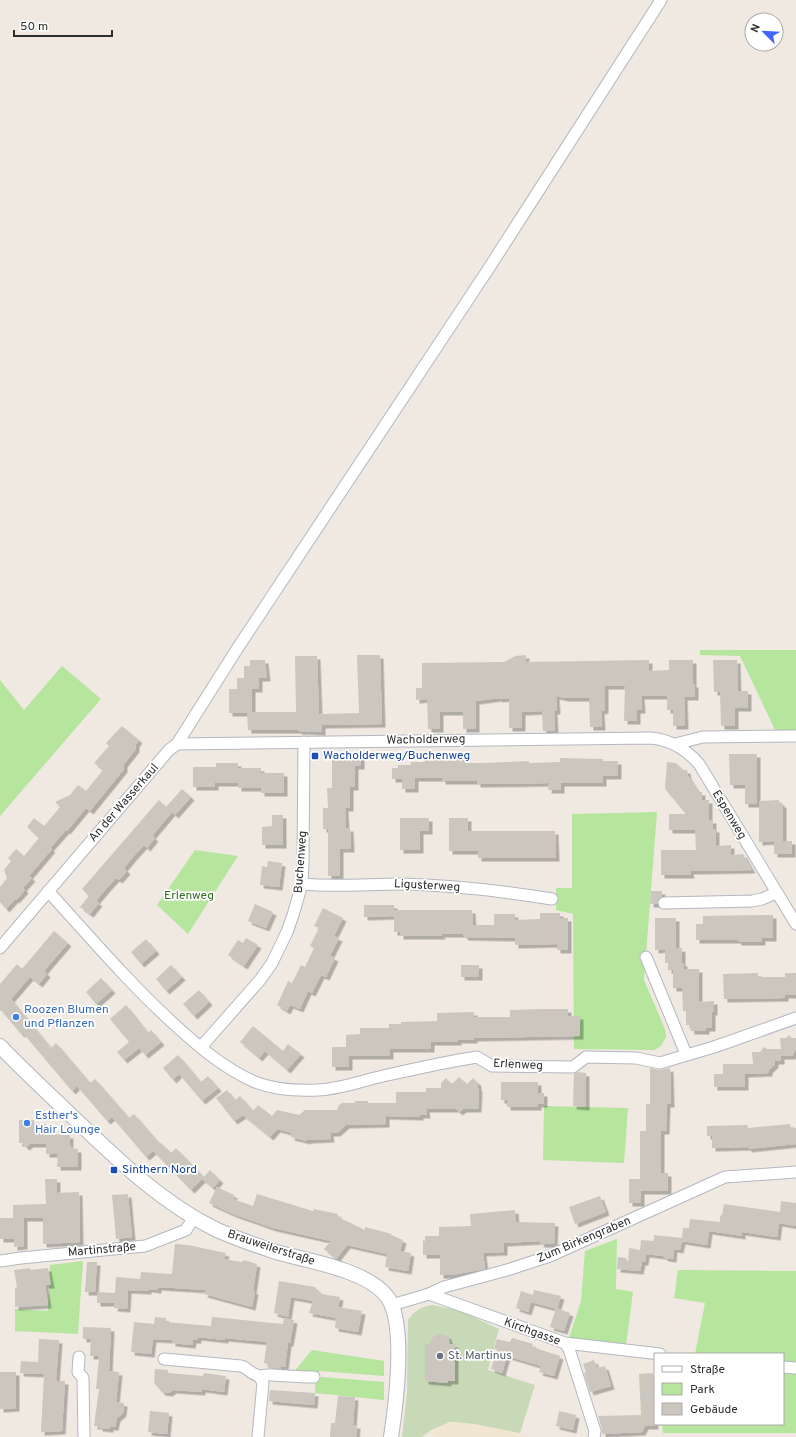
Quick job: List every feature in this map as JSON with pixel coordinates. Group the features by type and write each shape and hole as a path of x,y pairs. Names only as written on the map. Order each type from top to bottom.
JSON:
{"street":[{"name":"An der Wasserkaul","path":"0,948 170,750 177,744 237,649 489,268 661,0"},
{"path":"675,744 703,737 796,736"},
{"name":"Wacholderweg","path":"177,744 651,738 663,739 675,744"},
{"name":"Buchenweg","path":"201,1047 260,980 272,963 287,932 298,900 302,884 303,863 304,742"},
{"name":"Espenweg","path":"675,744 692,756 699,764 796,924"},
{"name":"Ligusterweg","path":"302,884 323,886 370,884 446,886 496,890 552,899"},
{"name":"Erlenweg","path":"48,891 146,998 212,1056 246,1077 266,1086 291,1090 330,1088 417,1068 477,1057 492,1066 573,1067 586,1057 636,1058 660,1062 714,1047 796,1018"},
{"path":"664,903 752,901 762,899 776,892"},
{"path":"646,957 686,1054"},
{"name":"Brauweilerstraße","path":"0,1046 124,1166 150,1187 194,1217 216,1229 256,1246 340,1269 366,1279 381,1289 392,1305 397,1330 398,1380 391,1437"},
{"name":"Zum Birkengraben","path":"392,1305 429,1294 444,1287 507,1270 550,1256 725,1177 796,1172"},
{"name":"Martinstraße","path":"0,1261 145,1246 186,1230 194,1217"},
{"name":"Kirchgasse","path":"429,1294 565,1342 569,1349 596,1430 594,1437"},
{"path":"565,1342 654,1353"},
{"path":"79,1357 78,1372 83,1378 84,1437"},
{"path":"164,1358 241,1366 259,1376 271,1374 299,1378 314,1376"},
{"path":"784,1366 796,1368"},
{"path":"258,1437 263,1383 259,1376"}],"shaded area":[{"path":"450,1422 474,1424 520,1433 529,1437 440,1437 427,1433"}],"green space":[{"path":"700,650 796,650 796,731 776,732 740,656 700,655"},
{"path":"62,666 101,699 0,816 0,680 24,710"},
{"path":"657,812 644,980 665,1029 666,1037 661,1046 654,1050 574,1049 573,914 556,910 556,888 572,888 572,814"},
{"name":"Erlenweg","path":"195,850 238,856 188,934 157,905"},
{"path":"544,1106 628,1108 624,1163 543,1160"},
{"path":"617,1239 616,1289 633,1292 626,1345 569,1338 581,1301 585,1251"},
{"path":"83,1261 78,1334 15,1331 15,1309 48,1311 50,1265"},
{"path":"678,1270 796,1271 796,1364 784,1363 784,1353 695,1353 705,1303 674,1298"},
{"path":"433,1305 461,1311 499,1329 488,1370 535,1385 520,1433 474,1424 450,1422 431,1430 422,1437 402,1437 407,1393 408,1320 413,1314 425,1306"},
{"path":"312,1350 384,1361 384,1376 320,1371 314,1376 292,1374"},
{"path":"784,1370 796,1371 796,1433 663,1433 662,1425 784,1425"},
{"path":"322,1377 384,1382 384,1400 315,1393 315,1381"}],"building":[{"path":"357,655 380,655 382,724 322,725 322,732 298,730 248,730 247,713 229,713 229,689 237,689 237,678 244,678 244,666 250,666 250,660 265,660 267,678 259,678 259,689 252,689 252,712 296,712 295,656 317,656 319,714 359,713"},
{"path":"526,655 526,662 649,660 649,671 669,670 669,660 693,660 693,684 695,684 695,697 684,697 685,726 673,726 673,710 667,710 667,696 641,696 642,710 637,710 637,721 624,721 625,686 605,686 605,710 601,711 602,727 590,727 589,698 565,698 556,696 557,711 554,711 555,731 543,731 542,711 522,712 522,728 509,728 509,698 476,701 476,729 463,729 463,712 440,712 440,729 428,729 427,699 416,700 416,688 422,688 422,663 504,662 515,656"},
{"path":"713,660 737,660 738,691 748,691 748,708 735,708 735,726 721,726 720,692 714,692"},
{"path":"122,726 139,740 136,744 136,749 124,764 124,769 90,811 86,808 67,831 66,830 50,848 52,849 29,876 32,878 23,888 25,890 6,909 0,902 0,887 7,878 4,870 11,861 8,858 16,849 24,856 39,838 27,827 34,818 44,826 60,807 55,802 70,795 78,785 86,791 103,770 94,763 109,746 106,743"},
{"path":"332,753 361,753 361,766 355,766 355,787 350,787 350,808 345,808 346,828 350,828 351,849 340,849 340,876 328,876 328,829 323,829 323,808 328,808 327,788 332,788"},
{"path":"729,754 757,754 757,804 745,804 745,785 730,785"},
{"path":"424,757 460,758 460,760 468,760 468,763 529,761 529,763 560,762 560,758 603,759 603,761 618,761 618,776 603,776 603,783 561,783 561,790 548,790 549,783 477,784 477,781 442,781 442,778 415,778 415,789 402,789 402,779 392,779 392,768 398,768 398,765 411,765 411,762 424,762"},
{"path":"667,762 676,763 683,770 687,770 688,776 698,792 702,792 702,800 709,800 709,820 713,820 713,829 716,829 716,846 731,845 731,855 743,854 752,870 690,871 691,875 661,875 661,850 696,850 695,830 669,830 669,814 686,814 665,789"},
{"path":"216,763 238,763 238,768 261,768 261,773 284,773 284,793 261,793 261,788 238,788 238,783 215,783 215,787 193,787 193,767 216,767"},
{"path":"182,789 191,797 175,815 172,812 152,836 155,838 147,848 144,845 134,856 124,868 127,871 119,880 116,878 106,889 96,901 99,903 90,914 80,907 89,896 82,889 159,800 166,807"},
{"path":"779,800 781,804 783,804 783,841 792,841 792,854 774,854 774,841 759,842 759,801"},
{"path":"272,815 283,815 283,845 262,845 262,827 272,826"},
{"path":"400,818 429,818 429,831 420,831 420,850 400,850"},
{"path":"449,818 468,818 468,831 555,831 556,858 478,858 478,851 449,851"},
{"path":"268,861 282,863 279,887 260,885 262,866 267,867"},
{"path":"651,891 662,891 662,896 658,899 657,904 650,904"},
{"path":"255,904 273,912 266,928 248,921"},
{"path":"364,905 394,905 394,910 472,910 473,925 494,925 494,914 515,914 515,920 540,919 540,913 560,913 560,918 568,918 568,950 557,950 557,944 515,945 515,938 465,937 463,934 441,934 442,936 400,936 400,932 394,932 394,916 364,917"},
{"path":"323,908 343,918 334,936 339,938 330,956 335,958 326,977 321,975 312,993 308,991 300,1009 290,1005 287,1011 277,1005 288,981 292,983 301,965 305,967 314,948 310,946 319,928 314,926"},
{"path":"773,915 773,938 762,938 762,942 738,942 738,940 696,940 696,924 703,924 703,916"},
{"path":"655,918 676,918 676,949 682,948 682,963 684,963 684,969 699,969 699,1002 714,1001 712,1028 706,1028 706,1031 691,1031 690,1025 686,1025 686,1011 683,1011 682,988 673,988 673,970 668,970 668,963 665,963 665,949 655,950"},
{"path":"54,931 68,943 44,971 47,974 39,984 30,977 11,999 51,1048 56,1043 90,1083 95,1079 129,1118 134,1114 160,1144 161,1143 171,1153 176,1148 204,1177 210,1170 220,1180 213,1188 202,1179 191,1190 153,1151 146,1157 112,1117 107,1121 77,1086 72,1091 23,1033 21,1034 1,1010 0,1012 0,984 17,964 22,969"},
{"path":"246,938 258,945 244,966 228,955 238,940 243,943"},
{"path":"146,939 156,951 141,964 131,952"},
{"path":"171,965 182,977 166,991 156,979"},
{"path":"461,965 479,965 479,977 461,977"},
{"path":"758,973 758,977 785,977 785,973 796,973 796,995 785,995 785,998 724,999 723,974"},
{"path":"101,978 112,990 96,1004 86,992"},
{"path":"199,990 209,1002 194,1016 183,1004"},
{"path":"126,1005 148,1033 151,1030 161,1042 145,1055 139,1048 124,1060 117,1052 129,1042 110,1019"},
{"path":"568,1009 568,1016 580,1016 580,1036 474,1038 474,1040 458,1040 458,1042 431,1042 431,1049 390,1049 390,1056 349,1056 349,1067 332,1067 332,1047 346,1047 346,1035 360,1034 360,1028 389,1028 389,1024 401,1024 401,1022 437,1021 437,1013 474,1012 474,1017 510,1017 510,1010"},
{"path":"253,1026 283,1051 288,1044 301,1054 287,1070 265,1051 259,1058 240,1042"},
{"path":"789,1035 792,1038 796,1038 796,1049 792,1056 781,1056 781,1061 775,1061 775,1064 769,1070 769,1073 745,1074 745,1087 714,1087 714,1074 723,1074 723,1064 753,1064 752,1052 760,1052 764,1047 767,1049 781,1049 780,1038 786,1038"},
{"path":"178,1055 201,1082 208,1076 218,1088 202,1101 179,1074 173,1080 163,1068"},
{"path":"650,1068 659,1070 670,1068 671,1104 667,1104 666,1131 661,1131 661,1173 668,1173 668,1191 641,1191 641,1203 629,1203 629,1179 640,1179 640,1131 646,1131 646,1104 650,1104"},
{"path":"578,1072 586,1073 586,1107 573,1106 574,1074"},
{"path":"459,1077 467,1084 473,1078 478,1083 478,1109 463,1109 459,1112 456,1109 426,1109 427,1115 420,1115 420,1117 386,1116 386,1124 346,1125 337,1133 330,1133 331,1139 307,1141 291,1137 292,1133 277,1129 270,1137 243,1115 234,1121 216,1098 227,1090 235,1100 240,1096 253,1111 258,1105 272,1116 277,1110 299,1115 305,1110 337,1110 339,1105 342,1103 355,1103 355,1101 368,1101 368,1103 396,1103 396,1092 426,1092 426,1088 441,1088 441,1083 446,1078 452,1084"},
{"path":"501,1082 538,1082 538,1093 544,1093 544,1104 538,1104 538,1107 507,1107 507,1100 501,1100"},
{"path":"19,1120 34,1120 34,1124 46,1124 46,1134 70,1135 70,1144 58,1144 71,1145 71,1149 78,1149 78,1167 57,1167 58,1154 46,1154 46,1144 30,1144 26,1147 22,1143 19,1143"},
{"path":"790,1124 791,1128 796,1128 796,1144 748,1149 748,1147 712,1148 712,1136 707,1136 707,1126 747,1125 748,1128"},
{"path":"45,1179 57,1179 57,1193 79,1192 80,1242 43,1244 43,1218 24,1218 24,1246 14,1247 14,1239 0,1239 0,1218 13,1218 13,1205 46,1204"},
{"path":"217,1187 234,1195 233,1199 253,1206 257,1194 313,1211 314,1209 338,1214 338,1217 365,1230 365,1227 392,1234 391,1235 403,1240 400,1251 411,1253 408,1271 385,1267 387,1254 347,1245 336,1259 324,1249 331,1241 273,1228 233,1214 209,1203"},
{"path":"128,1194 132,1237 116,1239 112,1195"},
{"path":"600,1196 606,1212 575,1224 569,1207"},
{"path":"781,1201 796,1203 796,1226 779,1223 777,1237 742,1232 742,1236 709,1231 707,1245 682,1241 680,1250 674,1249 673,1259 646,1254 645,1262 642,1262 640,1271 617,1269 618,1257 626,1258 628,1264 629,1248 640,1250 641,1240 654,1241 654,1235 682,1238 683,1228 689,1228 690,1219 720,1222 720,1216 722,1215 724,1204 780,1212"},
{"path":"515,1210 516,1222 555,1223 554,1244 540,1244 541,1241 504,1243 504,1252 483,1253 485,1269 452,1275 440,1275 440,1255 423,1255 423,1240 425,1241 425,1236 439,1236 439,1227 471,1226 470,1214"},
{"path":"175,1244 188,1245 226,1253 224,1259 242,1262 244,1260 257,1264 252,1307 204,1294 206,1290 158,1287 158,1290 148,1289 148,1291 128,1290 127,1309 114,1308 115,1303 97,1303 97,1292 115,1293 116,1277 140,1279 141,1272 172,1274"},
{"path":"87,1262 97,1262 95,1292 85,1292"},
{"path":"30,1268 30,1270 48,1268 51,1285 45,1285 48,1305 15,1307 15,1288 17,1287 14,1270"},
{"path":"279,1281 315,1287 321,1294 340,1297 338,1307 362,1311 358,1332 335,1328 336,1318 309,1313 313,1301 291,1297 288,1317 274,1313"},
{"path":"534,1290 561,1296 557,1309 531,1302 528,1312 516,1308 521,1291 533,1295"},
{"path":"556,1308 570,1313 564,1331 550,1327"},
{"path":"155,1317 166,1318 166,1322 211,1326 212,1317 283,1324 284,1318 294,1320 290,1343 288,1343 285,1367 281,1366 281,1369 268,1368 268,1364 264,1363 267,1342 198,1337 198,1340 193,1340 192,1345 172,1343 172,1340 153,1339 151,1354 131,1352 134,1322 154,1324"},
{"path":"83,1327 111,1328 109,1371 119,1372 116,1402 124,1403 123,1413 117,1418 115,1427 110,1427 110,1429 94,1426 99,1389 96,1389 99,1356 90,1356 91,1339 83,1339"},
{"name":"St. Martinus","path":"439,1334 448,1336 450,1344 455,1344 455,1381 448,1381 448,1383 425,1381 425,1344 430,1344 433,1337"},
{"path":"512,1338 533,1344 532,1347 560,1356 554,1376 539,1372 541,1366 507,1356 502,1373 491,1369 497,1349 494,1349 497,1339 510,1342"},
{"path":"39,1339 59,1340 56,1381 65,1381 62,1431 41,1432 44,1374 20,1373 21,1361 38,1362"},
{"path":"594,1360 597,1368 605,1366 611,1386 590,1392 584,1373 586,1372 583,1364"},
{"path":"155,1369 168,1370 168,1373 203,1376 204,1373 226,1376 224,1392 202,1389 202,1392 173,1390 169,1393 162,1392 154,1383"},
{"path":"0,1372 16,1372 16,1408 0,1409"},
{"path":"653,1373 655,1426 645,1426 642,1432 602,1434 598,1416 641,1415 639,1374"},
{"path":"270,1390 315,1393 314,1405 269,1401"},
{"path":"338,1396 355,1397 353,1425 357,1425 356,1437 330,1437 331,1423 335,1423"},
{"path":"150,1411 169,1413 167,1434 148,1432"},
{"path":"559,1411 576,1415 573,1430 556,1426"}],"place":[{"name":"Wacholderweg/Buchenweg","path":"315,756"},
{"name":"Roozen Blumen und Pflanzen","path":"16,1017"},
{"name":"Esther's Hair Lounge","path":"27,1123"},
{"name":"Sinthern Nord","path":"114,1170"},
{"name":"St. Martinus","path":"440,1356"}]}
